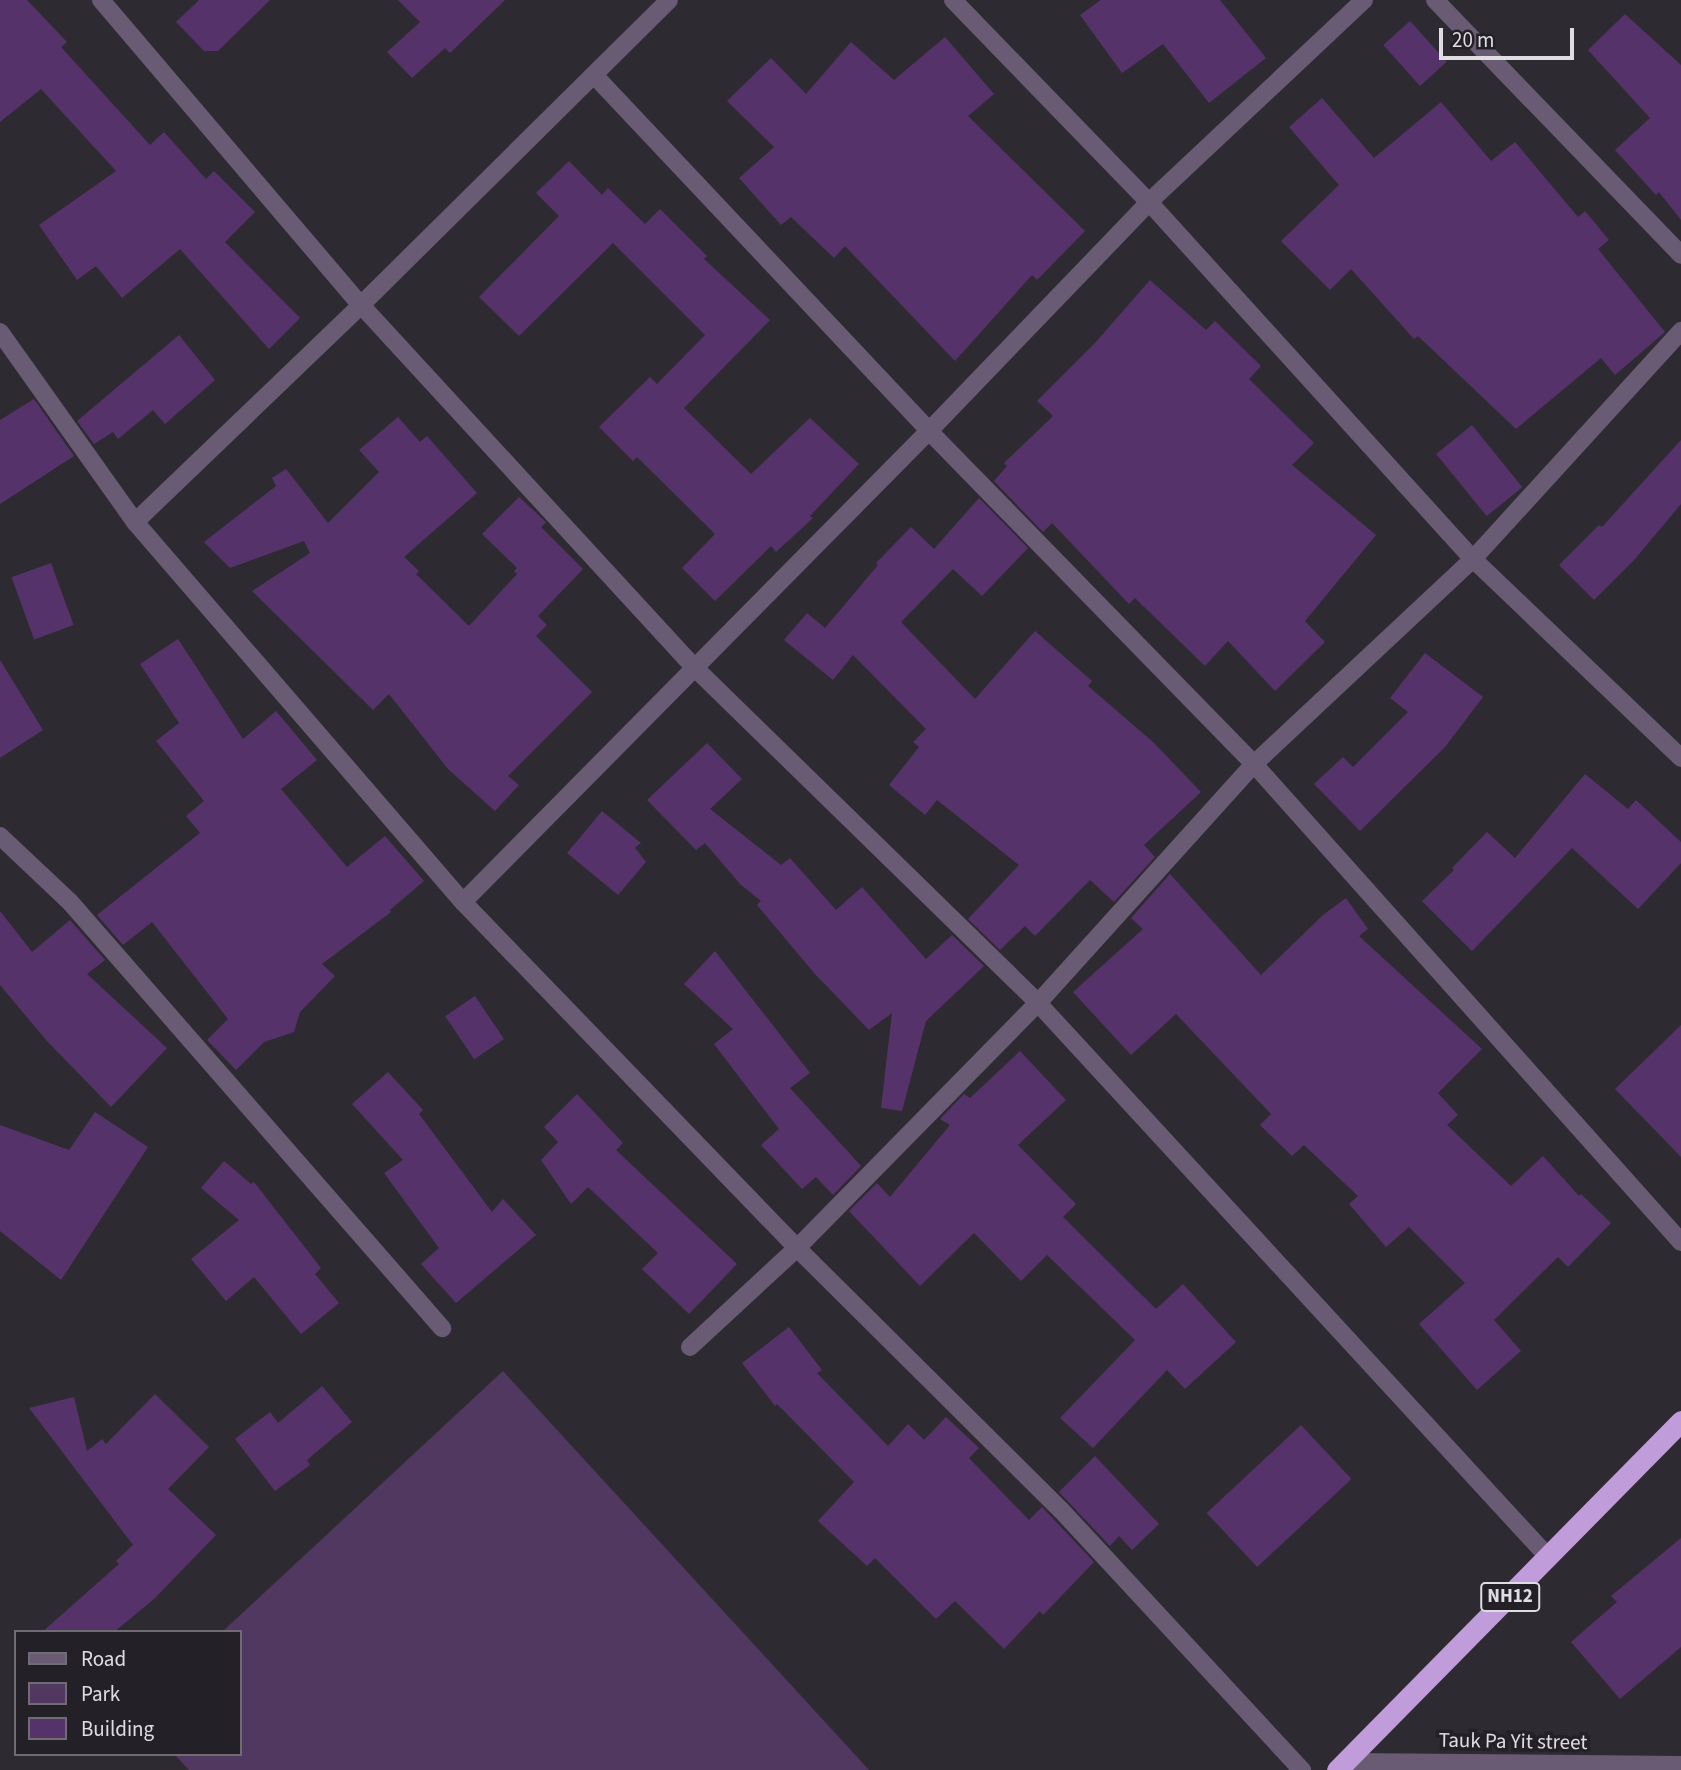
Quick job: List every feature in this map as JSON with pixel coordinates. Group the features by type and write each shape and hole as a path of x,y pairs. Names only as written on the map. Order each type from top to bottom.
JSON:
{"highway":[{"name":"NH12","path":"1341,1766 1549,1558 1681,1421"}],"street":[{"path":"101,0 361,305 694,667 1038,1003 1549,1558"},
{"path":"135,522 361,305 669,0"},
{"path":"953,0 1149,202 1473,559 1681,758"},
{"path":"463,902 929,431 1149,202 1364,0"},
{"path":"1435,0 1681,255"},
{"path":"594,75 929,431 1254,764 1681,1242"},
{"path":"690,1347 797,1248 1038,1003 1254,764 1473,559 1681,331"},
{"path":"0,332 135,522 463,902 797,1248 1061,1510 1302,1770"},
{"path":"0,836 69,902 442,1328"},
{"name":"Tauk Pa Yit street","path":"1341,1766 1681,1765"}],"green space":[{"path":"503,1371 869,1770 189,1770 176,1756 242,1756 242,1630 224,1630"}],"building":[{"path":"0,0 27,0 67,42 61,47 150,145 164,132 206,179 214,171 255,212 225,242 300,318 269,349 180,249 122,298 96,266 77,280 39,225 116,171 41,89 0,122"},
{"path":"199,0 270,0 218,51 204,51 176,22"},
{"path":"398,0 505,0 450,53 445,48 412,78 387,52 420,22"},
{"path":"1101,0 1220,0 1266,58 1209,103 1163,44 1122,73 1080,15"},
{"path":"1625,14 1681,65 1681,220 1659,192 1656,195 1615,150 1650,118 1588,50"},
{"path":"1410,21 1447,62 1420,86 1383,45"},
{"path":"945,37 994,94 968,116 1085,231 1037,280 1032,275 955,361 845,246 834,258 791,217 781,225 739,178 774,147 727,101 771,58 806,94 851,42 894,80"},
{"path":"1322,98 1374,158 1441,102 1491,161 1515,142 1578,217 1585,211 1609,240 1598,249 1665,332 1615,375 1601,358 1516,429 1418,336 1414,339 1351,269 1330,290 1281,241 1339,185 1289,127"},
{"path":"569,161 602,195 608,188 645,224 660,209 707,256 704,259 770,320 684,408 751,474 810,418 859,464 810,516 813,518 776,552 771,546 715,601 682,568 715,534 637,457 633,461 599,427 650,377 657,384 705,335 613,243 519,336 479,297 559,216 536,193"},
{"path":"1150,280 1206,330 1215,321 1261,366 1249,379 1314,443 1292,465 1376,535 1305,621 1325,642 1275,691 1228,641 1205,666 1135,598 1129,604 1052,523 1043,532 994,481 1007,466 1004,463 1053,416 1037,401 1095,343"},
{"path":"179,335 215,380 165,424 153,410 118,439 113,432 94,444 77,421"},
{"path":"34,399 74,456 0,504 0,420"},
{"path":"398,417 420,442 427,436 477,493 404,557 419,571 416,574 469,626 517,574 514,571 517,568 482,534 519,497 546,522 541,527 583,569 538,616 547,625 536,636 592,692 508,776 519,785 495,811 448,769 389,694 373,710 252,591 310,553 304,541 230,568 204,542 276,486 272,478 286,469 328,523 379,472 359,450"},
{"path":"1472,425 1522,487 1487,516 1436,454"},
{"path":"1681,440 1681,504 1635,559 1594,600 1559,565 1599,525 1602,527"},
{"path":"979,498 1028,548 982,596 953,569 901,622 975,699 1035,631 1092,681 1088,686 1153,742 1201,792 1144,845 1155,857 1114,902 1090,880 1035,936 1025,926 1000,950 968,919 1019,865 937,800 925,815 889,785 919,747 913,742 926,729 853,655 833,680 784,640 807,613 825,628 878,565 876,563 911,527 934,549"},
{"path":"51,563 74,625 34,639 12,577"},
{"path":"178,639 243,739 276,711 317,760 281,789 347,867 385,836 424,881 390,910 391,912 322,964 335,976 300,1012 294,1032 264,1042 236,1070 207,1040 228,1019 152,922 123,945 97,915 200,833 186,816 204,801 156,741 179,723 140,664"},
{"path":"1425,653 1483,697 1445,747 1360,831 1314,784 1343,757 1353,767 1408,712 1390,698"},
{"path":"0,660 43,730 0,758"},
{"path":"707,743 742,779 710,809 781,865 790,858 836,910 862,887 926,959 952,935 984,966 926,1021 902,1111 881,1108 892,1013 869,1030 815,974 757,905 761,901 740,884 705,843 696,850 647,800"},
{"path":"1585,774 1628,809 1636,800 1681,842 1681,863 1638,909 1572,848 1472,951 1422,901 1487,832 1515,858"},
{"path":"602,811 641,843 635,848 646,862 618,895 567,853"},
{"path":"1170,874 1261,975 1323,915 1346,898 1368,929 1359,936 1482,1049 1438,1093 1458,1115 1447,1125 1511,1186 1543,1156 1579,1196 1581,1194 1611,1223 1568,1267 1558,1257 1494,1320 1521,1351 1477,1390 1419,1324 1465,1283 1409,1227 1386,1247 1349,1204 1358,1196 1304,1145 1292,1156 1260,1125 1271,1114 1176,1014 1131,1055 1073,992 1143,929 1131,918"},
{"path":"0,911 32,952 70,920 105,960 87,974 167,1048 111,1107 46,1040 0,985"},
{"path":"715,951 810,1073 790,1088 861,1166 833,1195 816,1177 802,1189 761,1145 779,1129 714,1044 733,1029 684,984"},
{"path":"475,996 504,1039 474,1059 445,1016"},
{"path":"1681,1025 1681,1157 1615,1089"},
{"path":"1020,1051 1066,1100 1018,1145 1076,1204 1063,1217 1156,1309 1183,1284 1236,1342 1185,1389 1167,1370 1093,1448 1060,1418 1135,1340 1047,1255 1021,1281 974,1233 920,1286 849,1211 877,1183 890,1197 950,1125 940,1119 964,1094 970,1098"},
{"path":"388,1072 423,1110 419,1114 492,1212 503,1199 536,1235 456,1303 421,1264 439,1248 384,1173 403,1160 352,1104"},
{"path":"577,1094 623,1143 616,1150 737,1264 689,1314 642,1269 658,1253 588,1187 571,1204 541,1160 558,1142 544,1127"},
{"path":"95,1112 148,1147 61,1280 0,1231 0,1125 69,1150"},
{"path":"224,1161 251,1184 254,1182 321,1268 315,1274 339,1303 301,1334 254,1277 226,1301 191,1259 239,1220 201,1188"},
{"path":"789,1327 822,1370 817,1373 888,1446 908,1424 924,1440 946,1417 979,1448 969,1458 1029,1520 1042,1507 1094,1562 1043,1615 1040,1611 1004,1649 955,1601 936,1619 875,1558 867,1566 818,1521 854,1482 777,1404 775,1406 742,1363"},
{"path":"322,1386 352,1422 307,1460 310,1465 275,1491 235,1439 270,1412 278,1423"},
{"path":"155,1394 209,1447 168,1489 216,1535 154,1599 116,1630 44,1630 119,1564 116,1561 133,1545 29,1408 74,1397 87,1451 102,1439 106,1444"},
{"path":"1301,1425 1351,1479 1257,1567 1207,1513"},
{"path":"1095,1456 1159,1524 1132,1550 1119,1536 1110,1546 1059,1492"},
{"path":"1681,1538 1681,1647 1620,1699 1571,1642 1617,1602 1611,1596"}]}
